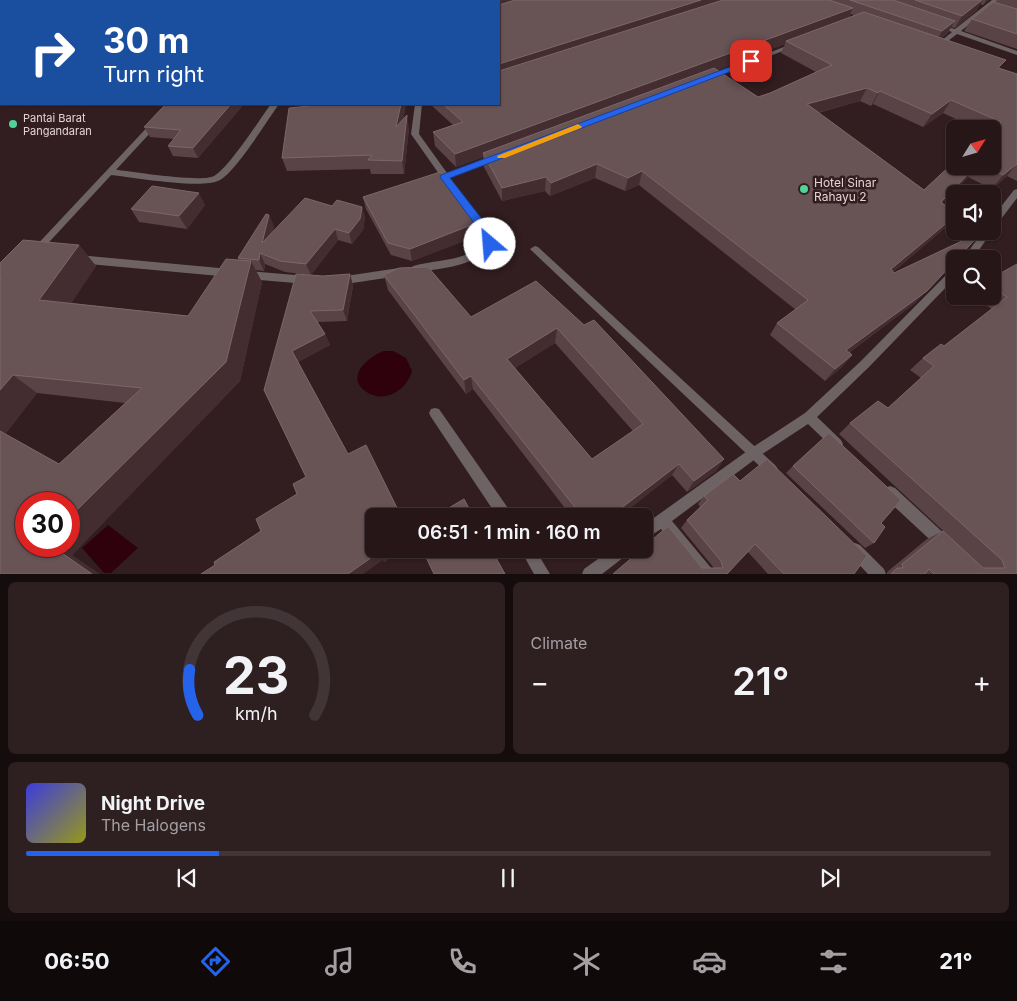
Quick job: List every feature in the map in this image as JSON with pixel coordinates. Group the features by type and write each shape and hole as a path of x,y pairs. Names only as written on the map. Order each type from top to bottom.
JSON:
{"street":[{"path":"937,47 996,0"},
{"path":"977,7 992,12"},
{"path":"928,22 1017,53"},
{"path":"702,80 804,41"},
{"path":"928,44 946,50"},
{"path":"37,255 172,105"},
{"path":"110,172 212,180 227,170 274,105"},
{"path":"71,259 323,282 348,281 461,261 481,254 490,244 488,234 444,177 415,134 420,105"},
{"path":"444,177 500,156"},
{"path":"1001,213 1017,192"},
{"path":"535,249 782,479"},
{"path":"653,527 754,452 809,417 865,364 946,281"},
{"path":"435,413 500,508"},
{"path":"809,417 844,451"},
{"path":"880,484 952,551"},
{"path":"662,520 708,574"},
{"path":"844,540 879,574"},
{"path":"533,558 543,574"},
{"path":"589,574 611,558"}],"shaded area":[{"path":"384,351 393,351 406,358 412,371 405,384 394,393 387,396 372,395 359,385 358,373 366,362"},
{"path":"108,525 138,548 111,573 104,573 82,548"}],"building":[{"path":"515,0 701,0 500,64 500,5"},
{"path":"723,0 829,0 853,8 455,154 433,132 463,122 444,105 500,105 500,71"},
{"path":"850,0 893,0 955,21 942,31"},
{"path":"915,0 982,0 962,16"},
{"path":"993,2 1017,9 1017,34 972,19"},
{"path":"864,12 1006,60 998,68 1017,74 1017,164 1003,175 1001,174 1001,120 996,120 951,100 932,114 880,91 878,93 867,88 807,104 924,190 946,169 946,175 967,175 958,185 946,185 946,197 941,202 946,206 946,223 891,269 894,273 964,240 975,240 965,250 946,250 946,271 927,291 846,350 852,355 835,369 777,323 808,300 642,171 628,178 597,164 551,183 546,177 502,188 483,153 714,68 758,97 832,65 786,41"},
{"path":"165,105 230,105 193,148 168,146 181,130 144,127"},
{"path":"319,105 401,105 396,127 407,115 402,161 368,160 372,155 282,158 289,108"},
{"path":"440,172 479,222 410,249 388,243 363,197"},
{"path":"152,186 199,193 179,216 131,209"},
{"path":"305,198 332,206 337,200 362,207 360,219 349,233 335,229 306,264 280,261 260,253 259,260 238,258 266,214 269,215 262,243"},
{"path":"23,240 79,245 39,300 188,316 226,259 251,261 226,362 80,507 80,492 15,492 15,557 68,557 92,574 0,574 0,431 59,464 142,388 13,375 0,390 0,263"},
{"path":"1017,264 1017,574 934,574 929,569 925,574 891,574 897,568 903,568 902,564 943,531 983,568 1005,568 1002,560 850,423 878,401 888,408 934,366 923,358 941,344 944,346 997,305 1001,305 1001,302 1007,297 1001,293 1001,273"},
{"path":"428,267 471,317 536,281 584,325 594,320 724,459 694,481 679,464 621,508 576,508 471,376 464,380 384,275 399,268","holes":["557,328 643,424 592,459 507,359"]},
{"path":"296,274 323,276 350,274 343,310 310,311 325,334 292,351 348,454 366,445 397,508 365,508 365,558 371,558 348,574 201,574 215,565 214,562 261,531 256,519 297,494 293,484 306,477 264,390"},
{"path":"829,433 901,500 881,523 885,527 874,543 793,466"},
{"path":"767,459 867,556 854,574 784,574 755,544 727,574 613,574 632,558 653,558 653,539 668,526 702,568 723,568 721,561 687,520 708,500 704,496 733,474 740,481"},
{"path":"464,499 469,508 449,508"},
{"path":"426,558 496,558 505,574 434,574"}],"slow traffic":[{"path":"501,156 578,127"}],"place":[{"name":"Pantai Barat Pangandaran","path":"13,124"},
{"name":"Hotel Sinar Rahayu 2","path":"804,189"}],"route":[{"path":"490,244 488,234 444,177 751,61"}]}
